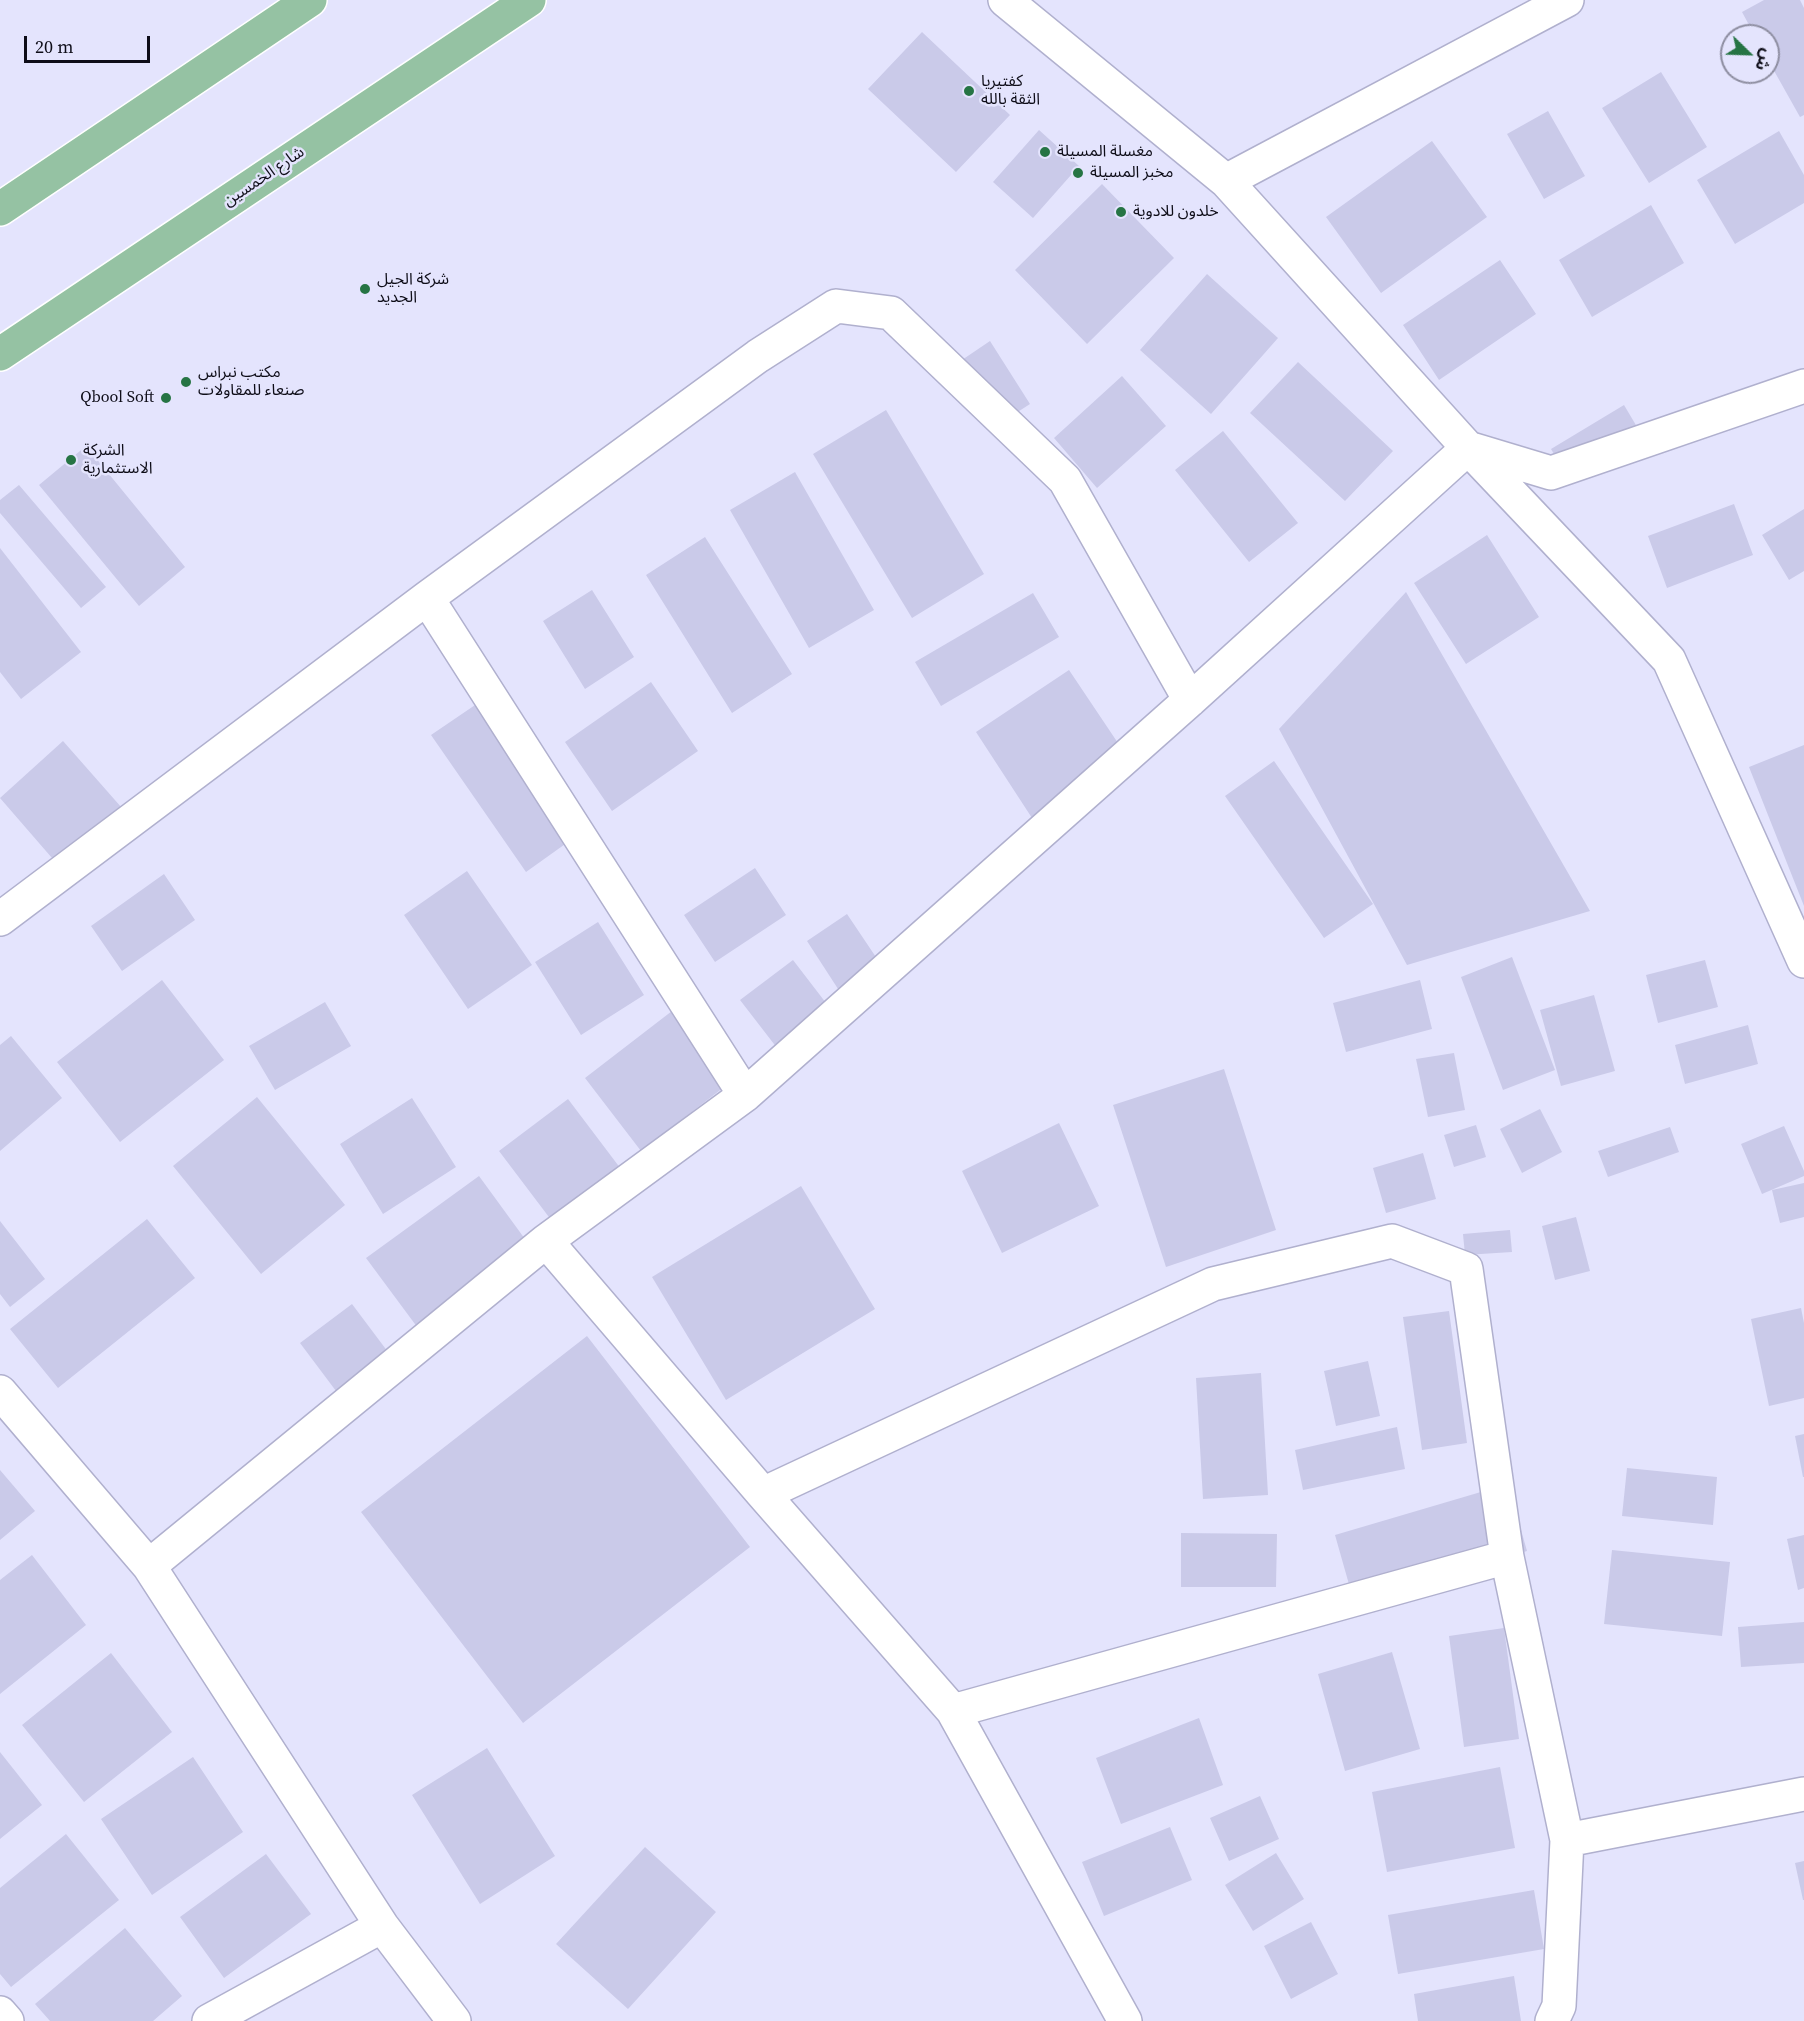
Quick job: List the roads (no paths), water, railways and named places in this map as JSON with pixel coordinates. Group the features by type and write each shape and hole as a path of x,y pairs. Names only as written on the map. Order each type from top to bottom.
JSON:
{"main road":[{"path":"0,209 310,0"},
{"name":"شارع الخمسين","path":"0,354 529,0"}],"street":[{"path":"1005,0 1226,181 1468,448 1668,660 1804,961"},
{"path":"1226,181 1567,0"},
{"path":"0,919 427,598 758,356 836,306 891,313 1065,480 1190,700"},
{"path":"1468,448 1551,473 1804,386"},
{"path":"149,1566 546,1241 745,1095 1190,700 1468,448"},
{"path":"427,598 745,1095"},
{"path":"546,1241 952,1711 1125,2021"},
{"path":"763,1494 1213,1284 1392,1241 1466,1269 1507,1557 1567,1840 1559,2006 1552,2021"},
{"path":"0,1392 149,1566 382,1926 454,2021"},
{"path":"952,1711 1507,1557"},
{"path":"1567,1840 1804,1794"},
{"path":"209,2021 382,1926"},
{"path":"0,2013 7,2021"}],"place":[{"name":"كفتيريا الثقة بالله","path":"969,91"},
{"name":"مغسلة المسيلة","path":"1045,152"},
{"name":"مخبز المسيلة","path":"1078,173"},
{"name":"خلدون للادوية","path":"1121,212"},
{"name":"شركة الجيل الجديد","path":"365,289"},
{"name":"مكتب نبراس صنعاء للمقاولات","path":"186,382"},
{"name":"Qbool Soft","path":"166,398"},
{"name":"الشركة الاستثمارية","path":"71,460"}]}
